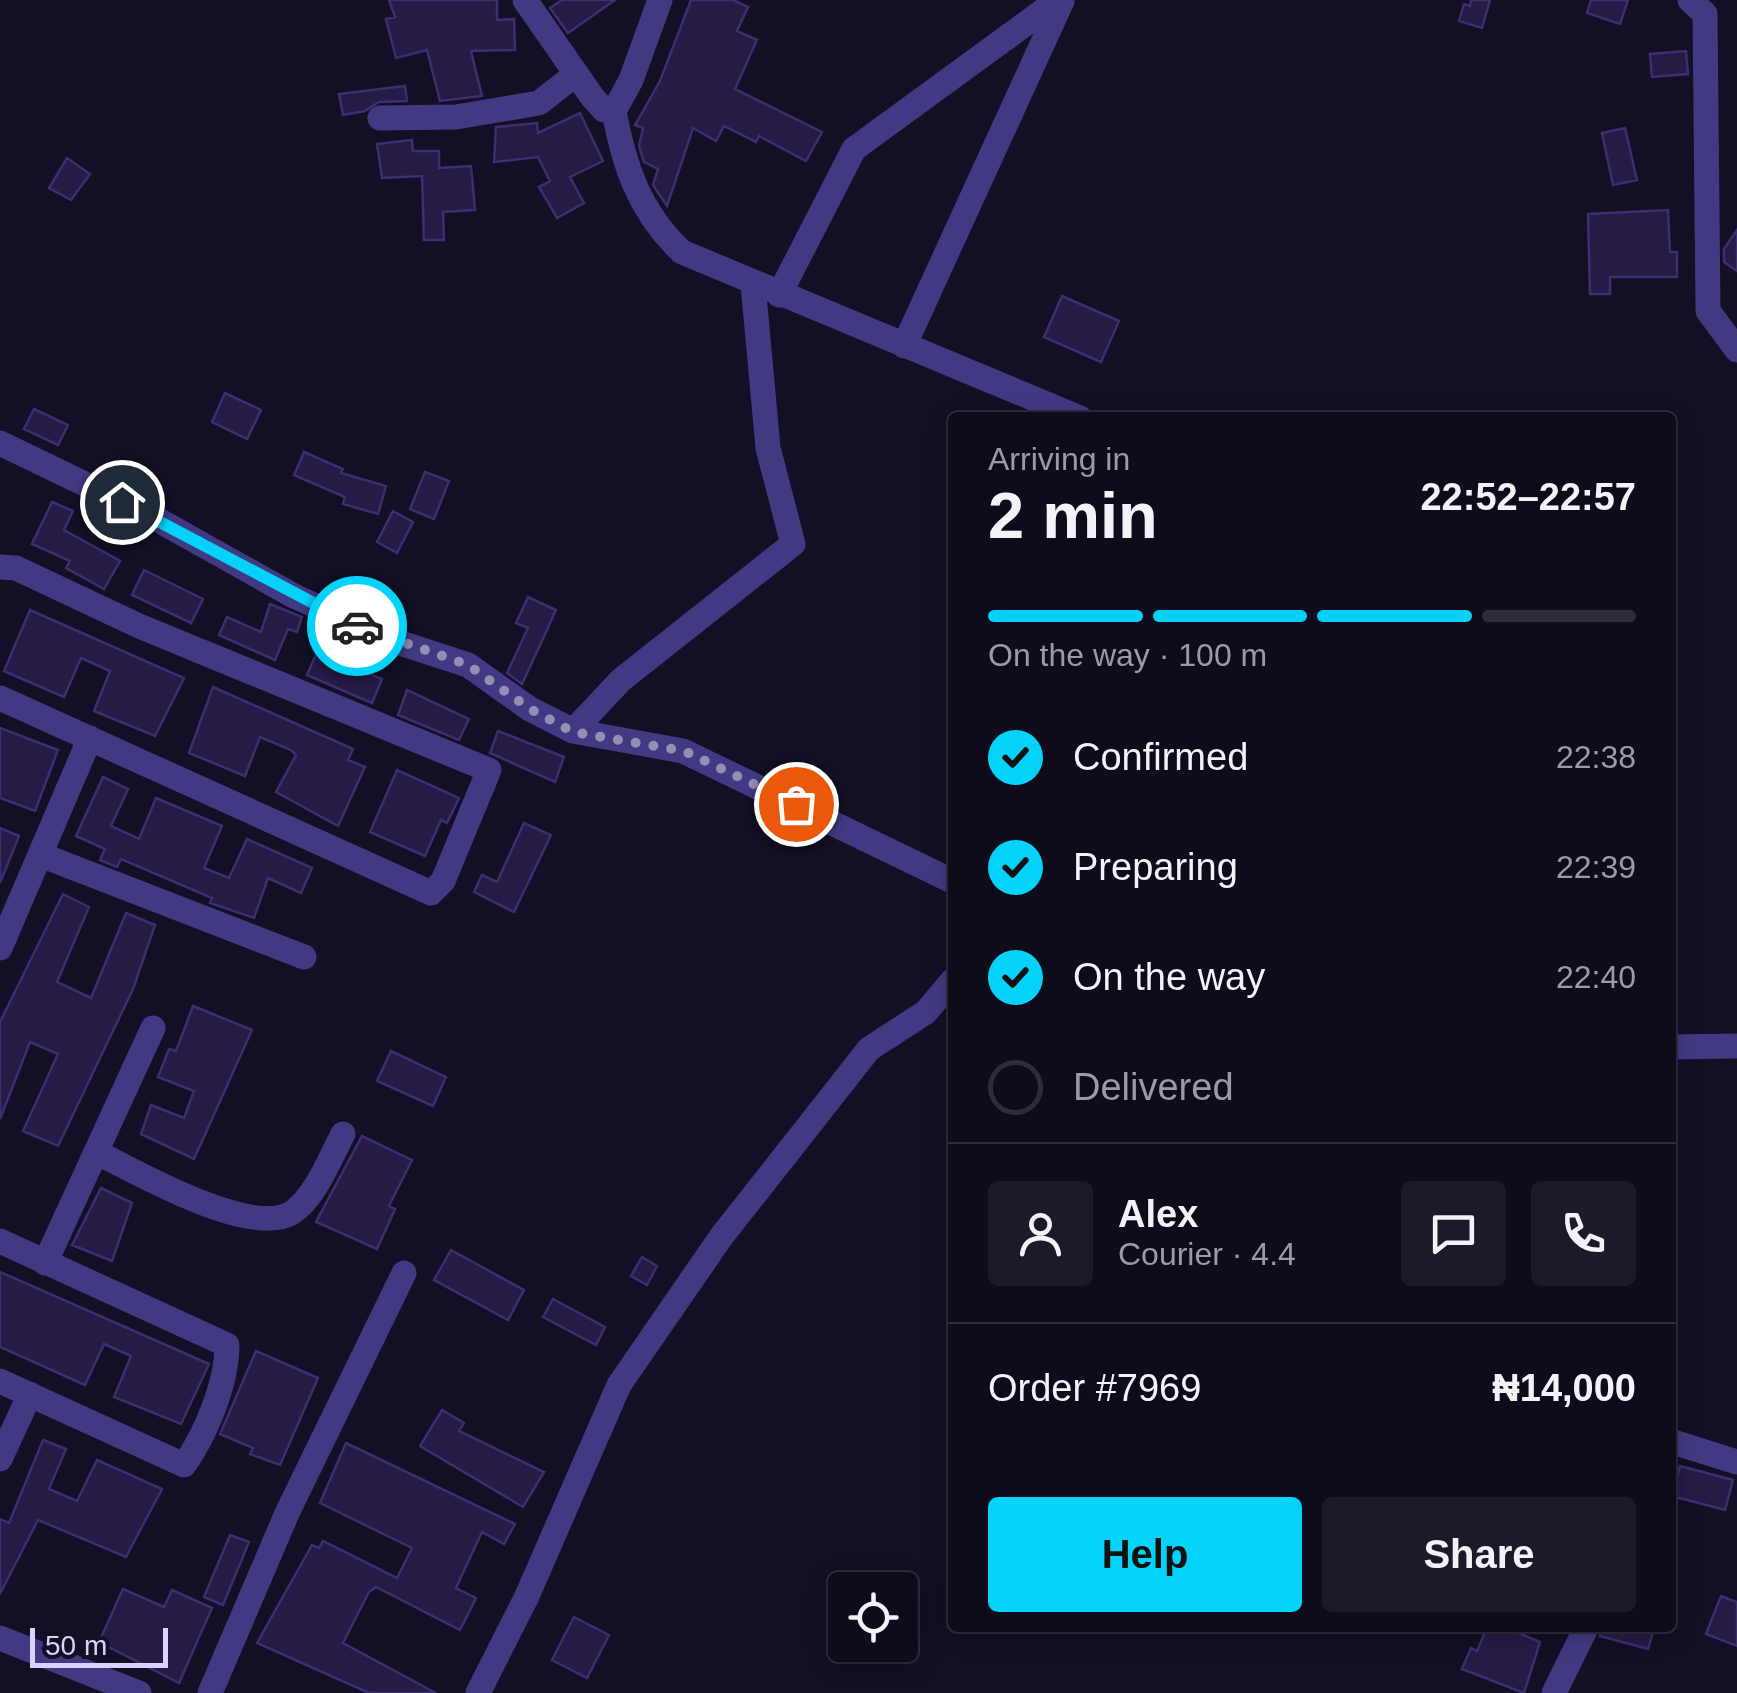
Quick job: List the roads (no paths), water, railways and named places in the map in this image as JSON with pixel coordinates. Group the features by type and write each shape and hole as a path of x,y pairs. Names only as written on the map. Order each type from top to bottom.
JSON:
{"street":[{"path":"525,0 604,110 614,111"},
{"path":"660,0 631,80 614,111 624,163 655,228 682,252 753,284 1065,412"},
{"path":"779,295 854,149 1060,0"},
{"path":"904,346 1060,0"},
{"path":"1690,0 1704,14 1708,311 1737,350"},
{"path":"380,118 456,117 540,104 576,74"},
{"path":"573,732 621,680 793,544 768,448 753,284"},
{"path":"0,443 152,517 294,596 385,638 468,665 530,709 573,732 684,751 948,879"},
{"path":"0,567 16,568 139,626 489,770 443,881 431,893 0,698"},
{"path":"0,948 90,738"},
{"path":"40,855 304,957"},
{"path":"478,1693 527,1596 619,1385 721,1236 869,1049 926,1012 948,986"},
{"path":"45,1264 154,1028"},
{"path":"1676,1047 1737,1046"},
{"path":"98,1153 222,1208 254,1218 273,1218 296,1210 307,1198 343,1134"},
{"path":"0,1242 228,1345 228,1364 195,1449 184,1465 0,1381"},
{"path":"210,1693 288,1511 404,1273"},
{"path":"0,1459 30,1394"},
{"path":"1676,1443 1737,1462"},
{"path":"1554,1693 1584,1632"},
{"path":"0,1638 139,1693"}]}
